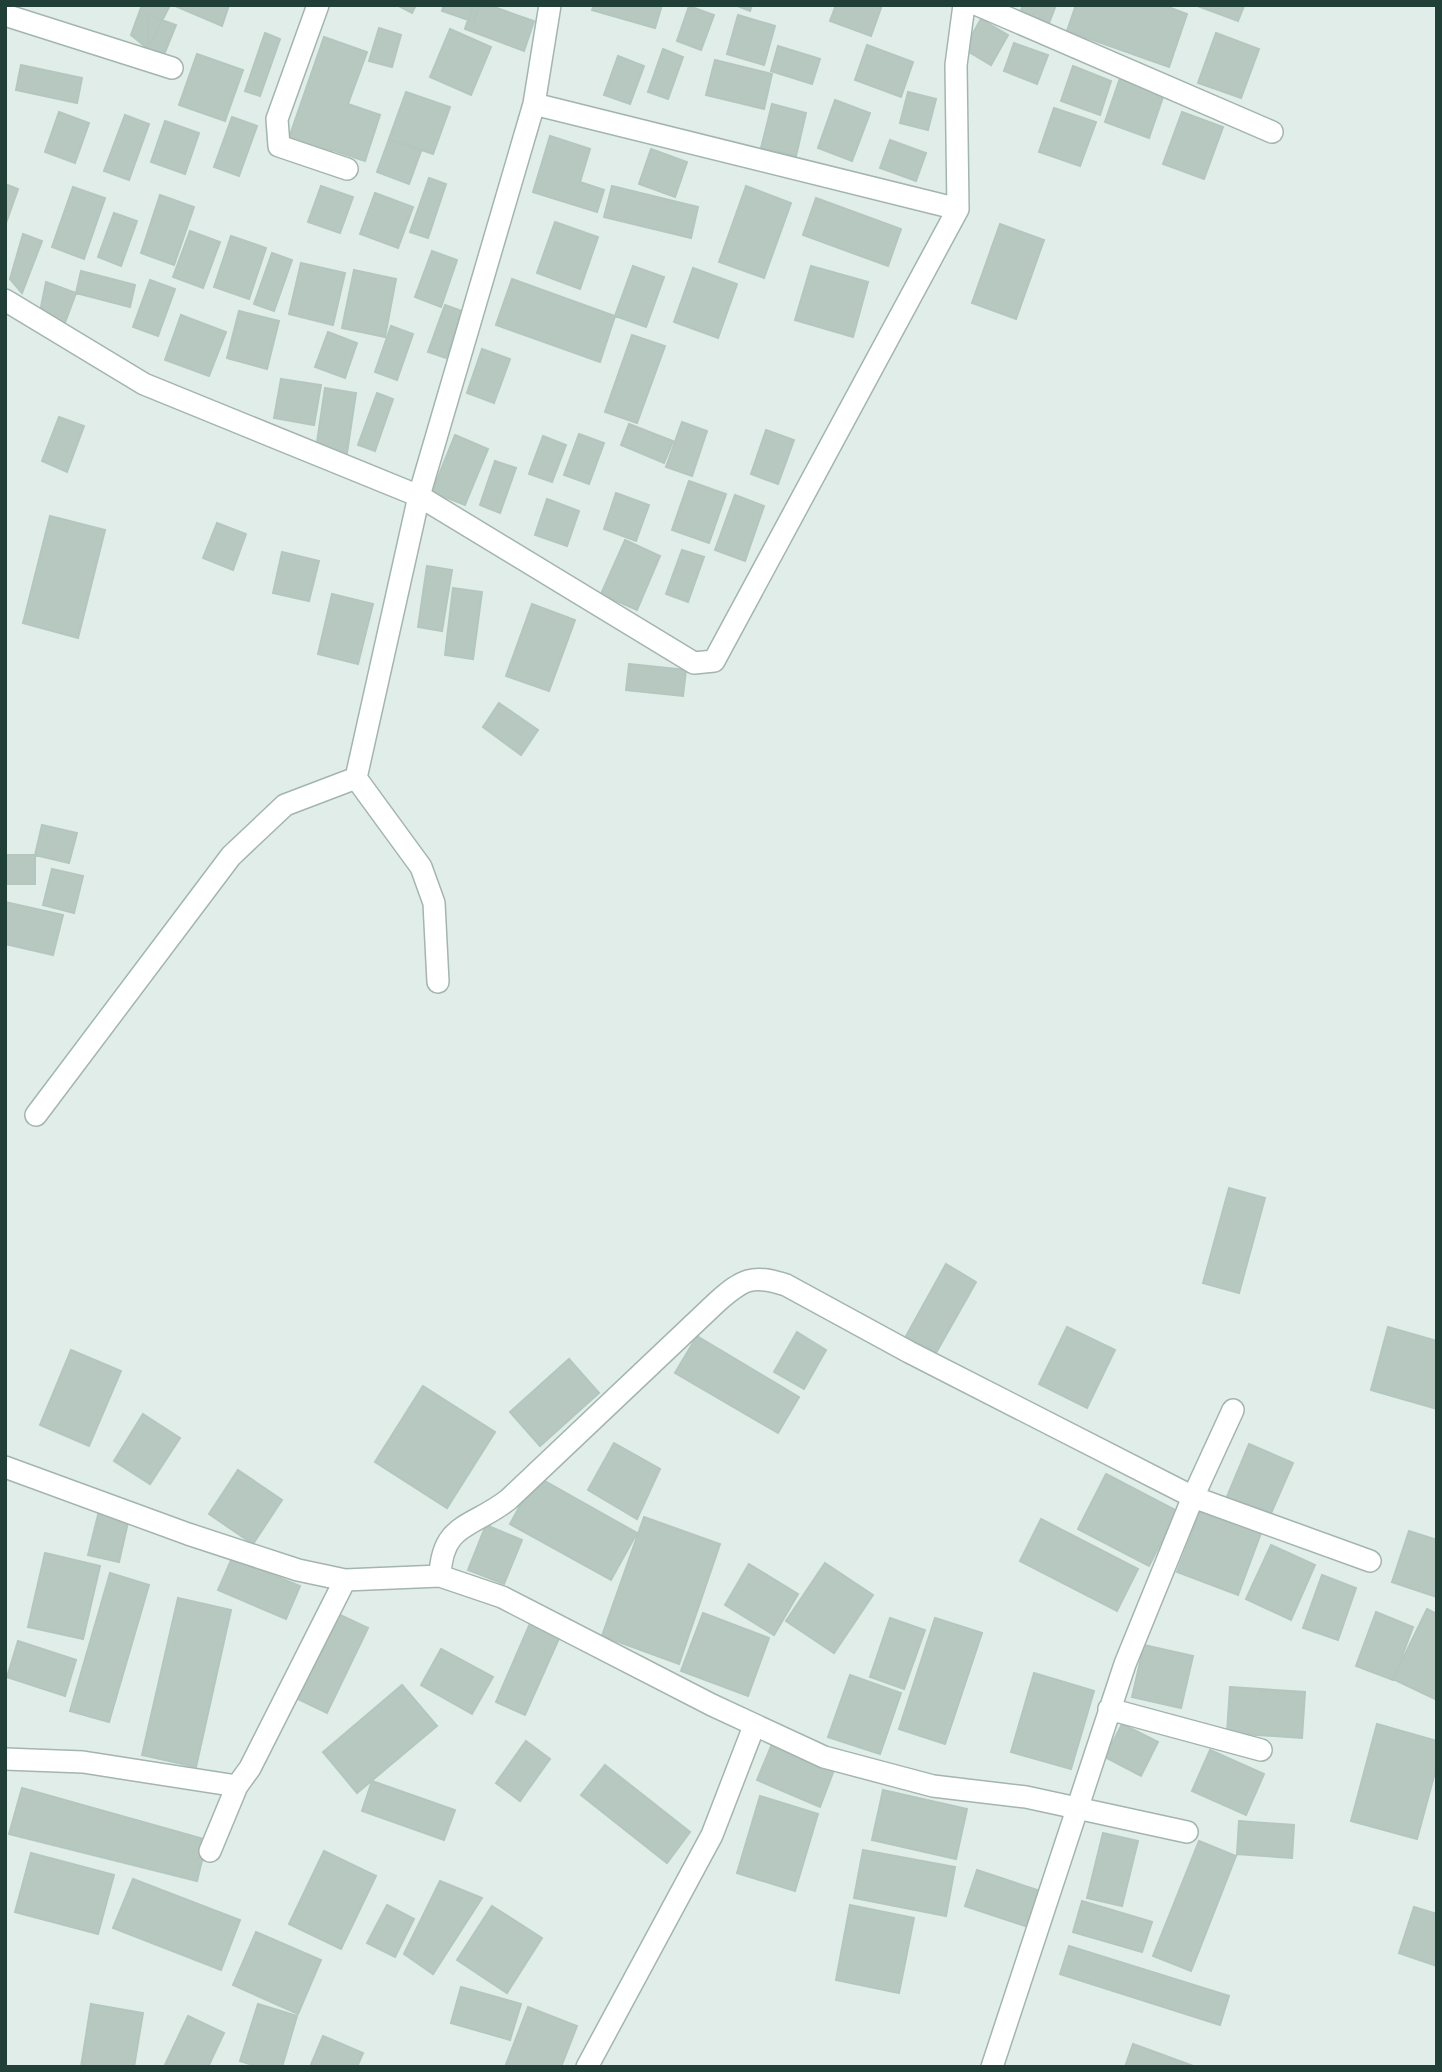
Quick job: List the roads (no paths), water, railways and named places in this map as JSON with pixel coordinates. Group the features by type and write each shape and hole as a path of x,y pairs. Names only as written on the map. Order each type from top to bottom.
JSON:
{"street":[{"path":"318,5 277,119 276,132 279,146 347,169"},
{"path":"438,982 434,903 421,867 356,778 419,496 534,104 550,5"},
{"path":"5,300 144,384 419,496 694,663 714,661 958,209 956,65 964,5"},
{"path":"978,5 1272,132"},
{"path":"5,15 172,68"},
{"path":"534,104 958,209"},
{"path":"36,1115 231,856 285,805 356,778"},
{"path":"440,1576 441,1555 446,1541 456,1531 488,1516 509,1499 717,1302 749,1279 769,1279 786,1285 909,1352 1193,1497 1370,1561"},
{"path":"992,2067 1110,1709 1193,1497 1233,1410"},
{"path":"5,1467 246,1554 345,1580 440,1576 502,1597 754,1726 824,1757 862,1769 955,1790 1026,1797 1076,1806 1186,1832"},
{"path":"210,1851 237,1787 250,1768 345,1580"},
{"path":"1110,1709 1261,1749"},
{"path":"587,2067 712,1835 754,1726"},
{"path":"5,1759 83,1762 237,1787"}]}
